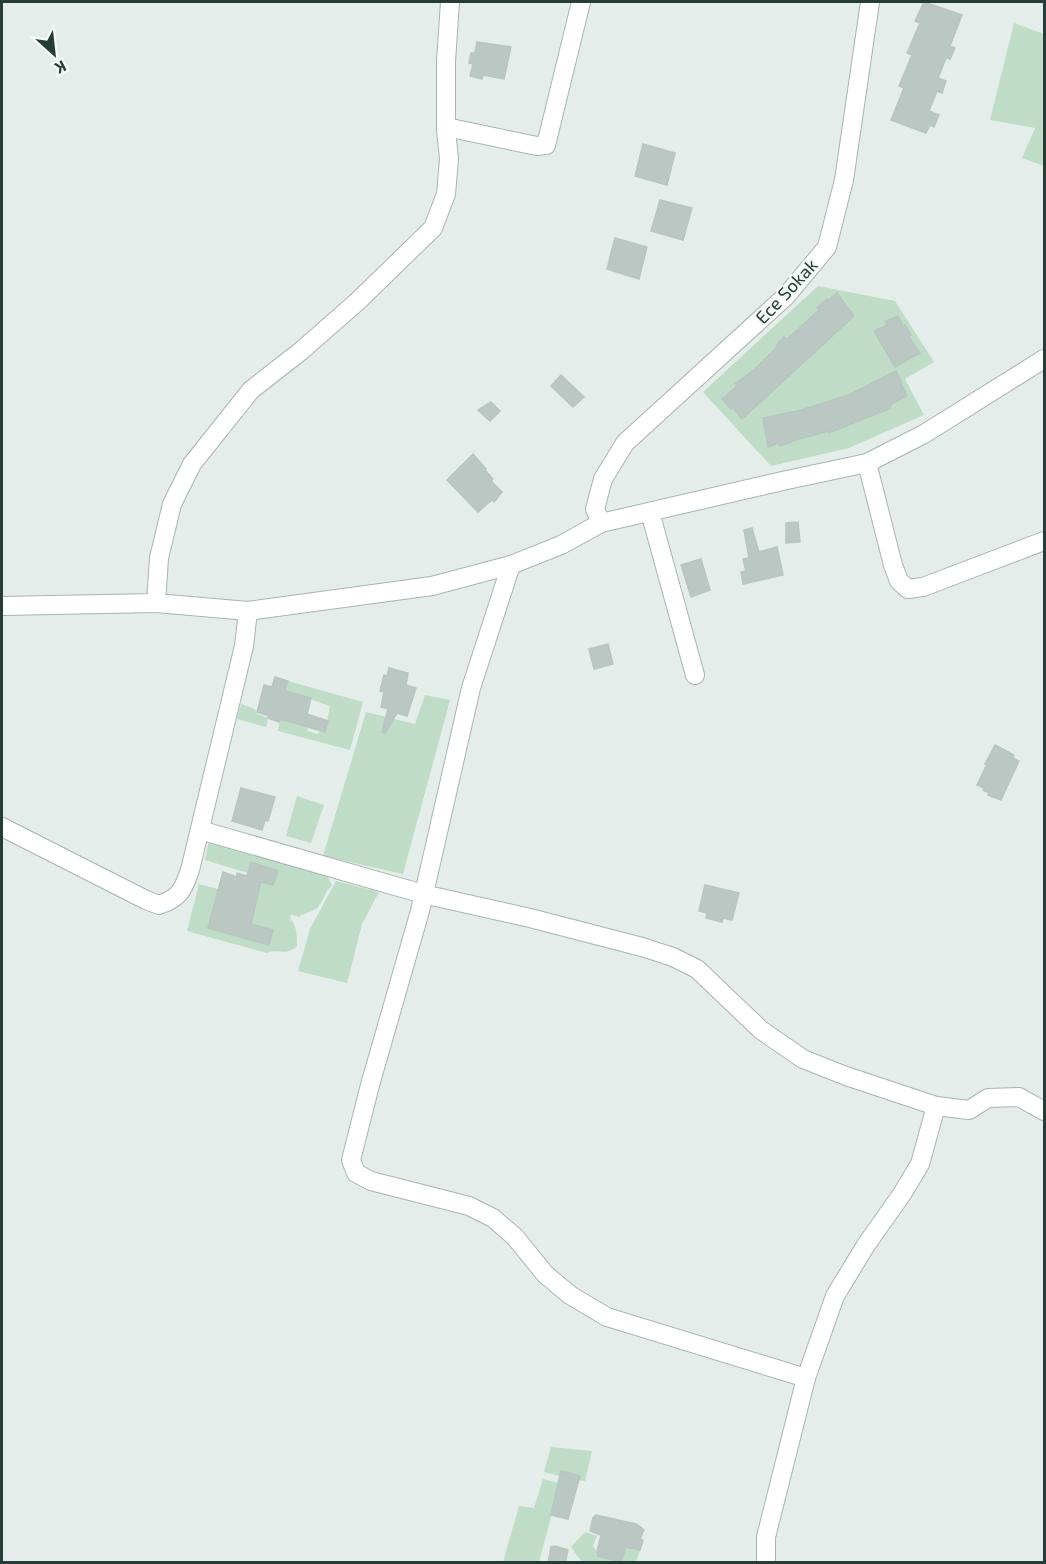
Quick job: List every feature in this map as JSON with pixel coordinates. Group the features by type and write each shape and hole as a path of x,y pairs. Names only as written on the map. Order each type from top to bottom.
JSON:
{"street":[{"path":"156,603 159,558 172,504 192,464 251,390 301,351 358,301 433,228 446,194 449,159 446,127 446,61 450,2"},
{"path":"446,127 537,146 546,145 581,2"},
{"name":"Ece Sokak","path":"600,523 595,509 603,479 625,443 786,296 827,247 844,180 870,2"},
{"path":"2,606 156,603 248,611 432,586 511,565 561,545 600,523 867,463 924,434 1044,359"},
{"path":"867,463 893,565 899,582 908,589 923,588 1044,541"},
{"path":"650,512 695,675"},
{"path":"511,565 471,688 420,911 351,1160 356,1173 371,1181 469,1206 493,1218 515,1237 545,1274 570,1295 607,1317 806,1378"},
{"path":"2,828 159,905 174,900 185,886 200,830 244,646 248,611"},
{"path":"200,830 423,894 642,947 673,957 697,969 761,1030 803,1059 936,1106 969,1110 988,1098 1019,1097 1044,1111"},
{"path":"766,1563 766,1537 806,1378 835,1296 920,1164 936,1106"}],"green space":[{"path":"1014,23 1044,34 1044,166 1022,158 1035,128 990,120"},
{"path":"818,286 895,301 934,362 905,379 924,415 849,448 771,466 703,392"},
{"path":"288,681 363,702 350,750 278,731 280,719 308,728 307,731 318,734 320,731 325,732 328,722 330,706 286,691"},
{"path":"425,695 450,700 403,874 323,856 366,712 415,724"},
{"path":"241,704 255,709 257,714 268,718 266,727 237,719"},
{"path":"297,796 324,805 311,843 286,836"},
{"path":"209,840 326,874 332,885 318,907 300,917 291,915 290,919 296,931 297,946 285,952 267,953 187,931 199,884 218,889 223,874 236,877 237,873 247,876 248,873 205,860"},
{"path":"336,881 379,892 362,924 347,983 298,971 310,929"},
{"path":"551,1447 592,1451 585,1481 579,1480 579,1476 561,1471 560,1476 544,1472"},
{"path":"543,1479 558,1483 558,1491 539,1562 503,1562 519,1506 534,1508"},
{"path":"585,1532 597,1536 593,1546 600,1556 621,1562 582,1562 571,1547"},
{"path":"620,1539 629,1548 640,1550 636,1562 621,1562 625,1551 621,1548"}],"building":[{"path":"924,2 962,15 950,46 955,48 950,59 946,58 938,78 946,81 942,93 937,91 929,111 939,115 934,127 930,125 926,133 891,120 904,88 899,86 912,55 907,53 920,23 915,21"},
{"path":"477,42 511,47 504,79 483,75 482,79 470,76 473,64 469,63 471,53 475,53"},
{"path":"643,144 675,153 667,185 635,176"},
{"path":"660,200 692,208 683,240 651,231"},
{"path":"615,238 647,247 639,279 607,269"},
{"path":"837,293 854,316 742,419 722,399 737,386 735,384 755,369 777,347 784,337 787,339 819,310 817,308"},
{"path":"898,316 920,353 895,367 874,331 887,325 886,321"},
{"path":"896,371 907,396 890,405 891,408 829,433 829,431 780,446 779,443 768,447 763,418 801,410 849,395"},
{"path":"561,375 584,397 573,407 551,386"},
{"path":"491,402 500,411 490,421 478,410"},
{"path":"473,454 493,479 491,481 502,492 494,502 492,500 478,512 447,480"},
{"path":"798,522 800,542 786,543 786,523"},
{"path":"752,528 759,552 777,547 783,575 743,584 741,572 746,571 743,559 749,558 744,530"},
{"path":"701,559 710,590 691,597 681,565"},
{"path":"608,644 613,664 594,669 589,649"},
{"path":"389,668 408,673 406,685 416,688 407,716 397,713 385,733 382,732 388,709 381,707 384,692 380,691 384,675 387,676"},
{"path":"275,677 288,681 285,691 311,698 307,714 328,721 325,732 280,719 279,722 257,712 264,685 272,687"},
{"path":"995,745 1014,755 1013,758 1019,761 1001,800 988,795 989,793 983,790 984,788 977,785"},
{"path":"241,788 275,797 268,821 265,820 262,830 232,821"},
{"path":"251,862 278,871 273,885 261,882 251,924 273,930 269,945 208,928 223,872 237,877 237,873 247,876"},
{"path":"705,885 739,893 732,920 723,918 722,922 706,918 707,913 699,911"},
{"path":"561,1471 580,1476 568,1519 551,1515"},
{"path":"596,1515 636,1524 642,1528 644,1530 640,1539 643,1540 640,1550 626,1547 621,1562 598,1556 601,1535 590,1531"},
{"path":"551,1547 568,1550 565,1563 548,1563"}]}
